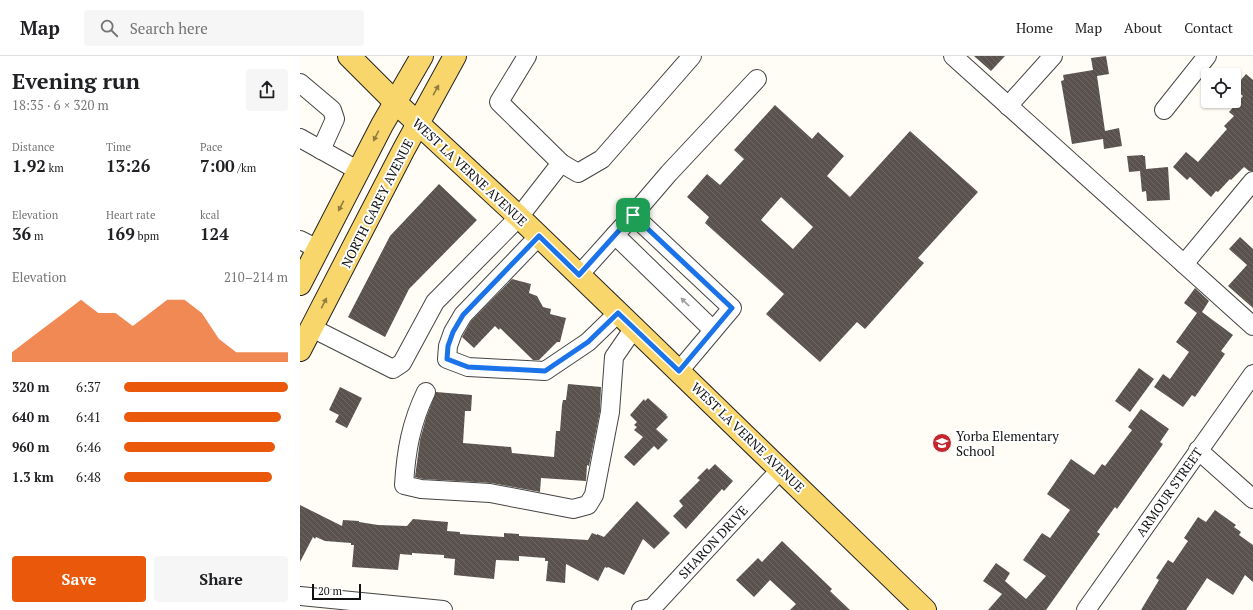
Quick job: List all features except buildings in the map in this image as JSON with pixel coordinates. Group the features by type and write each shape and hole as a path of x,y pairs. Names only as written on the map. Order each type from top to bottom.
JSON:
{"main road":[{"name":"WEST LA VERNE AVENUE","path":"348,56 418,124 539,236 925,610"},
{"path":"300,284 309,244 359,171 395,102 422,56"},
{"name":"NORTH GAREY AVENUE","path":"300,350 455,56"}],"street":[{"path":"527,56 499,102 562,163 578,173 602,159 692,56"},
{"path":"953,56 1253,326"},
{"path":"1008,106 1053,56"},
{"path":"1164,110 1207,56"},
{"path":"579,275 670,173 757,79"},
{"path":"300,83 332,110 335,119 321,150"},
{"path":"300,138 359,171"},
{"path":"312,328 393,369 402,363 435,302 519,217 562,163"},
{"path":"1184,264 1253,181"},
{"path":"633,215 732,308 679,371"},
{"path":"615,235 713,330"},
{"path":"539,236 463,315 453,332 448,346 447,359 468,367 545,371 588,342 618,313"},
{"path":"426,392 412,428 406,458 404,485 421,490 490,493 573,509 588,506 594,495 610,412 614,357 634,328"},
{"name":"ARMOUR STREET","path":"1086,610 1253,374"},
{"path":"1198,450 1253,499"},
{"name":"SHARON DRIVE","path":"641,610 652,608 781,469"},
{"path":"300,596 443,610"}],"place":[{"name":"Yorba Elementary School","path":"942,443"}],"route":[{"path":"633,215 732,308 679,371 618,313 588,342 545,371 468,367 447,359 448,346 453,332 463,315 539,236 579,275 633,215"}]}
